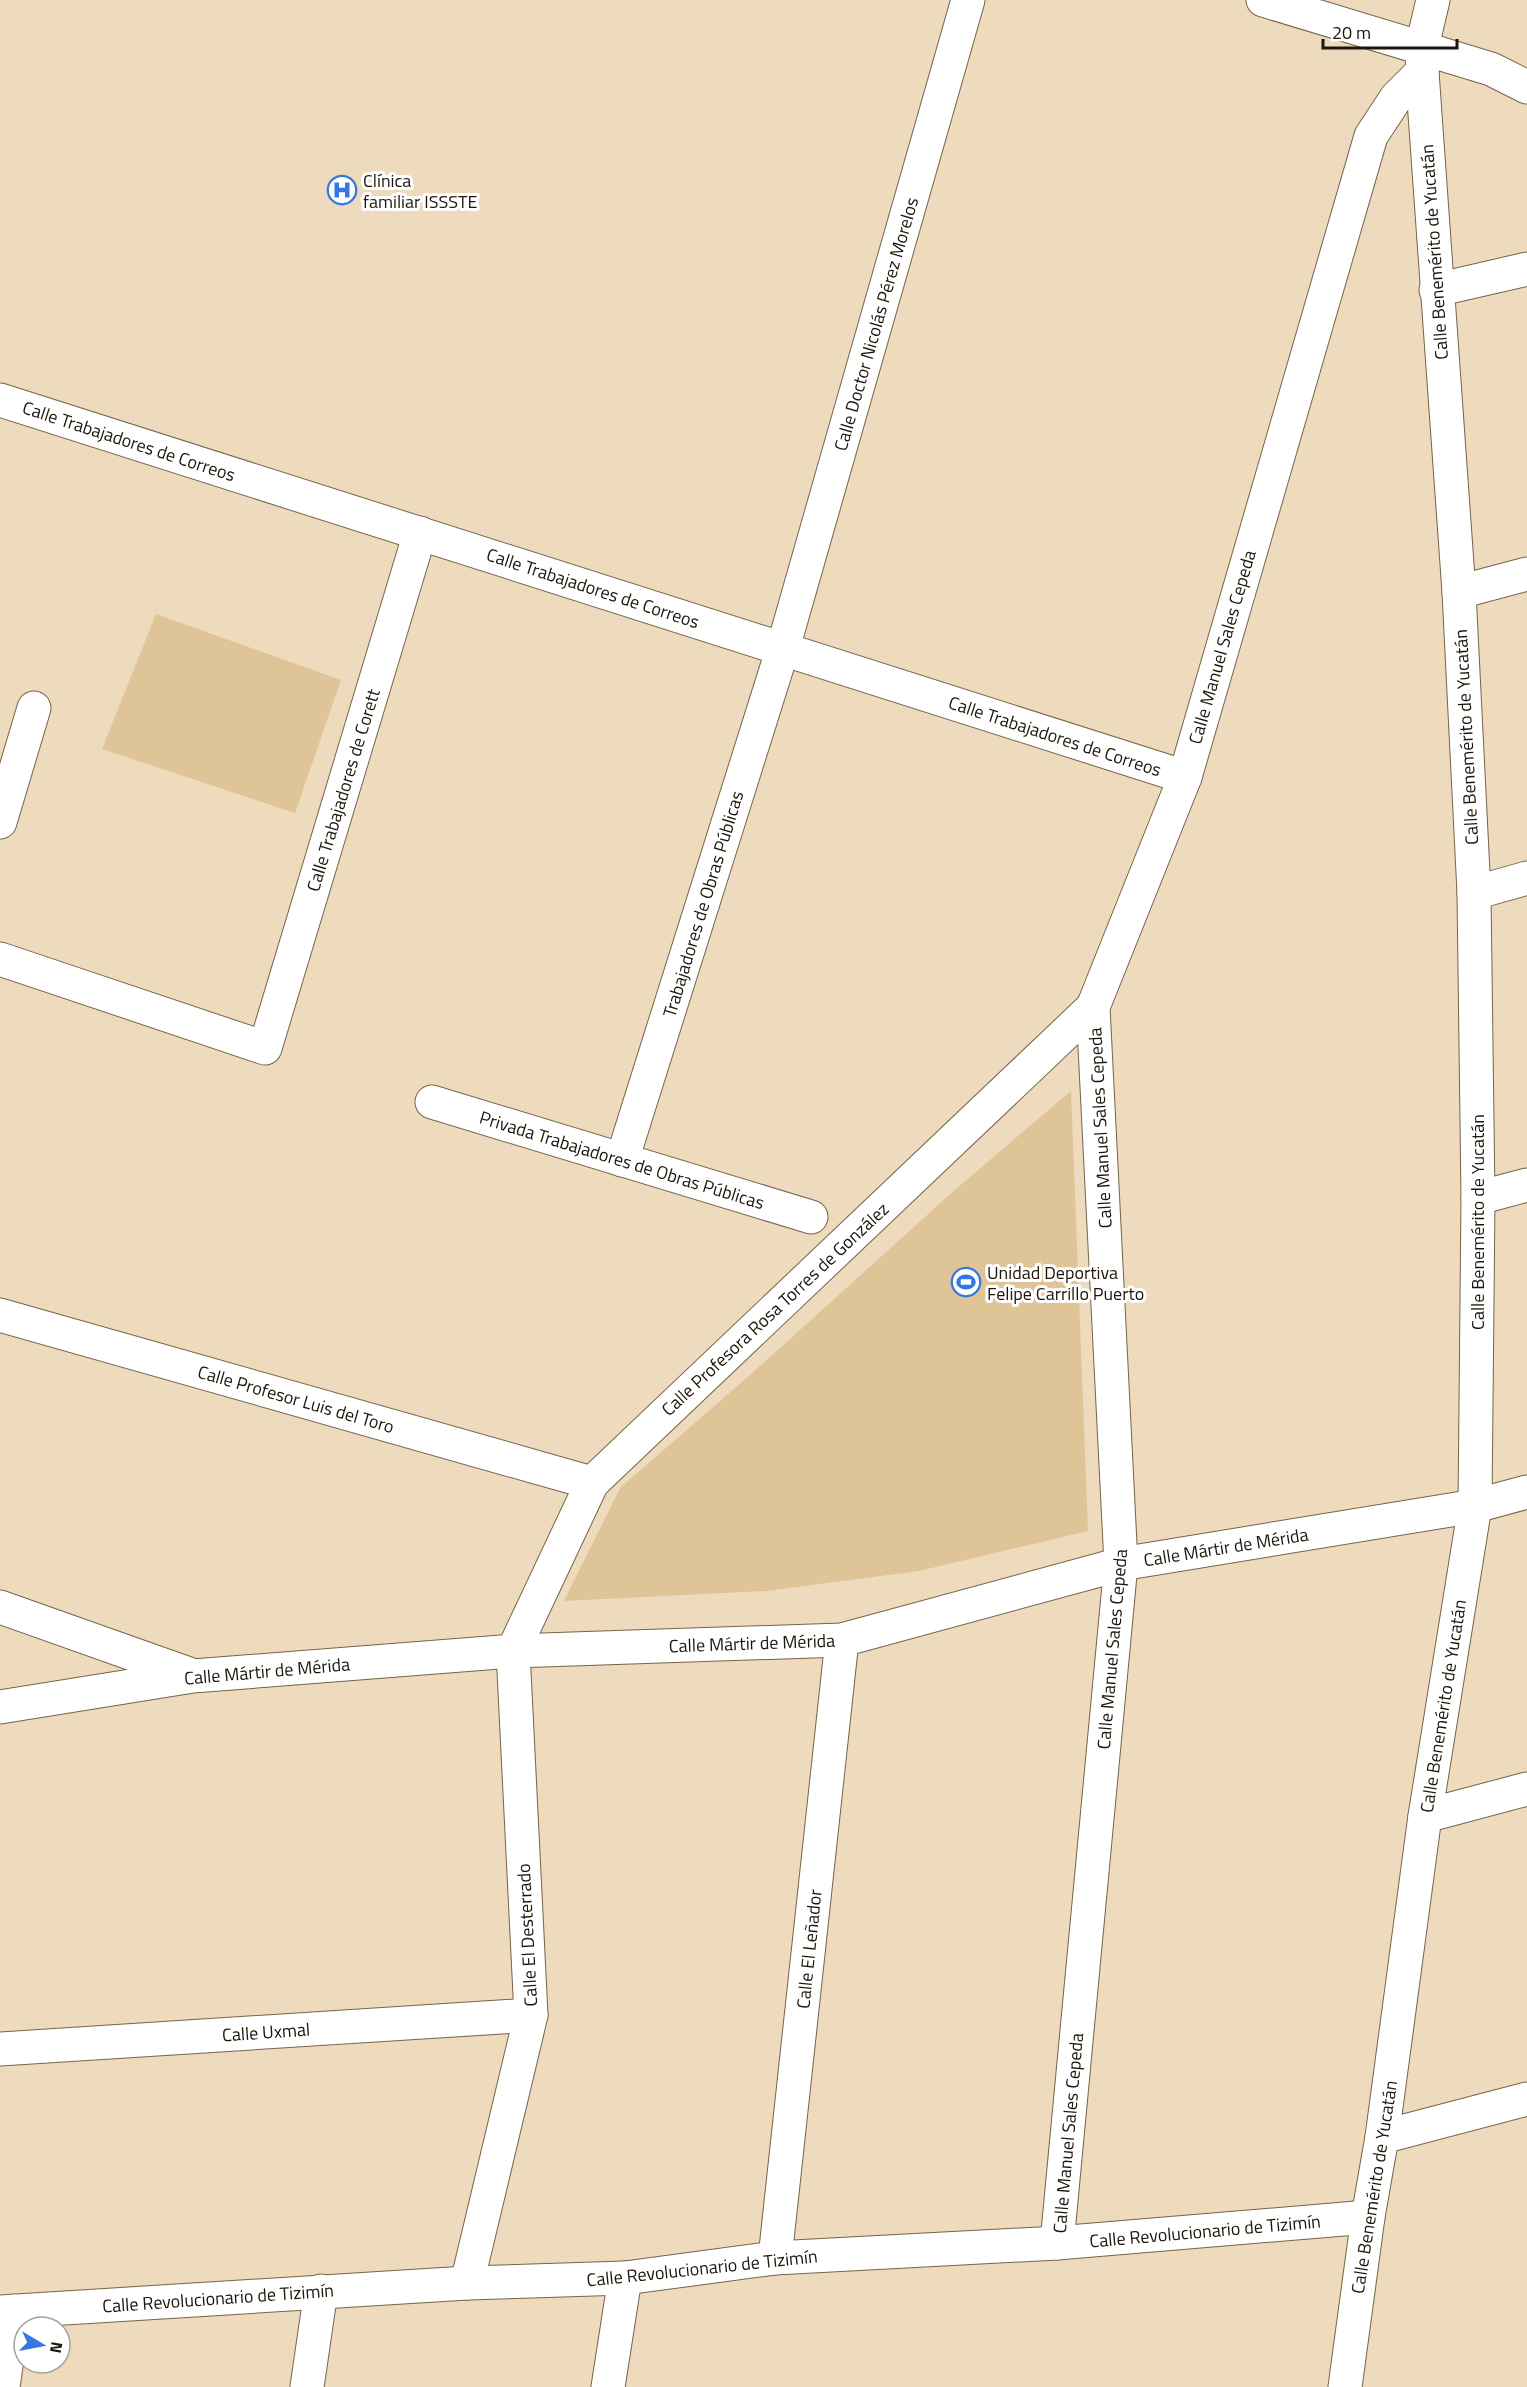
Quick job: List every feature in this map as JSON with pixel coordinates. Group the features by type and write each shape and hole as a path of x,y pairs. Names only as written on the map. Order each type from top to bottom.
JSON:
{"street":[{"name":"Calle Doctor Nicolás Pérez Morelos","path":"783,648 968,0"},
{"path":"1263,0 1423,61 1491,69 1527,87"},
{"name":"Calle Benemérito de Yucatán","path":"1345,2387 1368,2217 1382,2137 1425,1816 1475,1506 1478,1198 1474,893 1459,592 1436,290 1423,61 1432,0"},
{"name":"Calle Manuel Sales Cepeda","path":"1057,2243 1121,1564 1094,1007 1185,777 1371,136 1423,61"},
{"path":"1436,290 1527,269"},
{"name":"Calle Trabajadores de Correos","path":"0,400 1185,777"},
{"name":"Calle Trabajadores de Corett","path":"0,959 265,1048 420,533"},
{"path":"1459,592 1527,574"},
{"name":"Trabajadores de Obras Públicas","path":"622,1160 783,648"},
{"path":"0,822 34,708"},
{"path":"1474,893 1527,878"},
{"name":"Calle Profesora Rosa Torres de González","path":"513,1651 592,1483 1094,1007"},
{"name":"Privada Trabajadores de Obras Públicas","path":"432,1102 811,1217"},
{"path":"1478,1198 1527,1185"},
{"name":"Calle Profesor Luis del Toro","path":"0,1316 592,1483"},
{"name":"Calle Mártir de Mérida","path":"0,1707 193,1676 513,1651 842,1640 1121,1564 1475,1506 1527,1492"},
{"path":"0,1607 193,1676"},
{"name":"Calle El Leñador","path":"775,2258 842,1640"},
{"name":"Calle El Desterrado","path":"467,2283 531,2015 513,1651"},
{"path":"1425,1816 1527,1789"},
{"name":"Calle Uxmal","path":"0,2049 531,2015"},
{"path":"1382,2137 1527,2099"},
{"name":"Calle Revolucionario de Tizimín","path":"7,2311 467,2283 625,2278 775,2258 1057,2243 1368,2217"},
{"path":"608,2387 625,2278"},
{"path":"307,2387 321,2291"},
{"path":"3,2387 7,2311"}],"shaded area":[{"path":"156,614 341,680 295,813 102,749"},
{"name":"Unidad Deportiva Felipe Carrillo Puerto","path":"1071,1091 1088,1531 919,1571 766,1591 564,1601 620,1488 750,1375 957,1188"}],"place":[{"name":"Clínica familiar ISSSTE","path":"342,190"},
{"name":"Unidad Deportiva Felipe Carrillo Puerto","path":"966,1282"}]}
